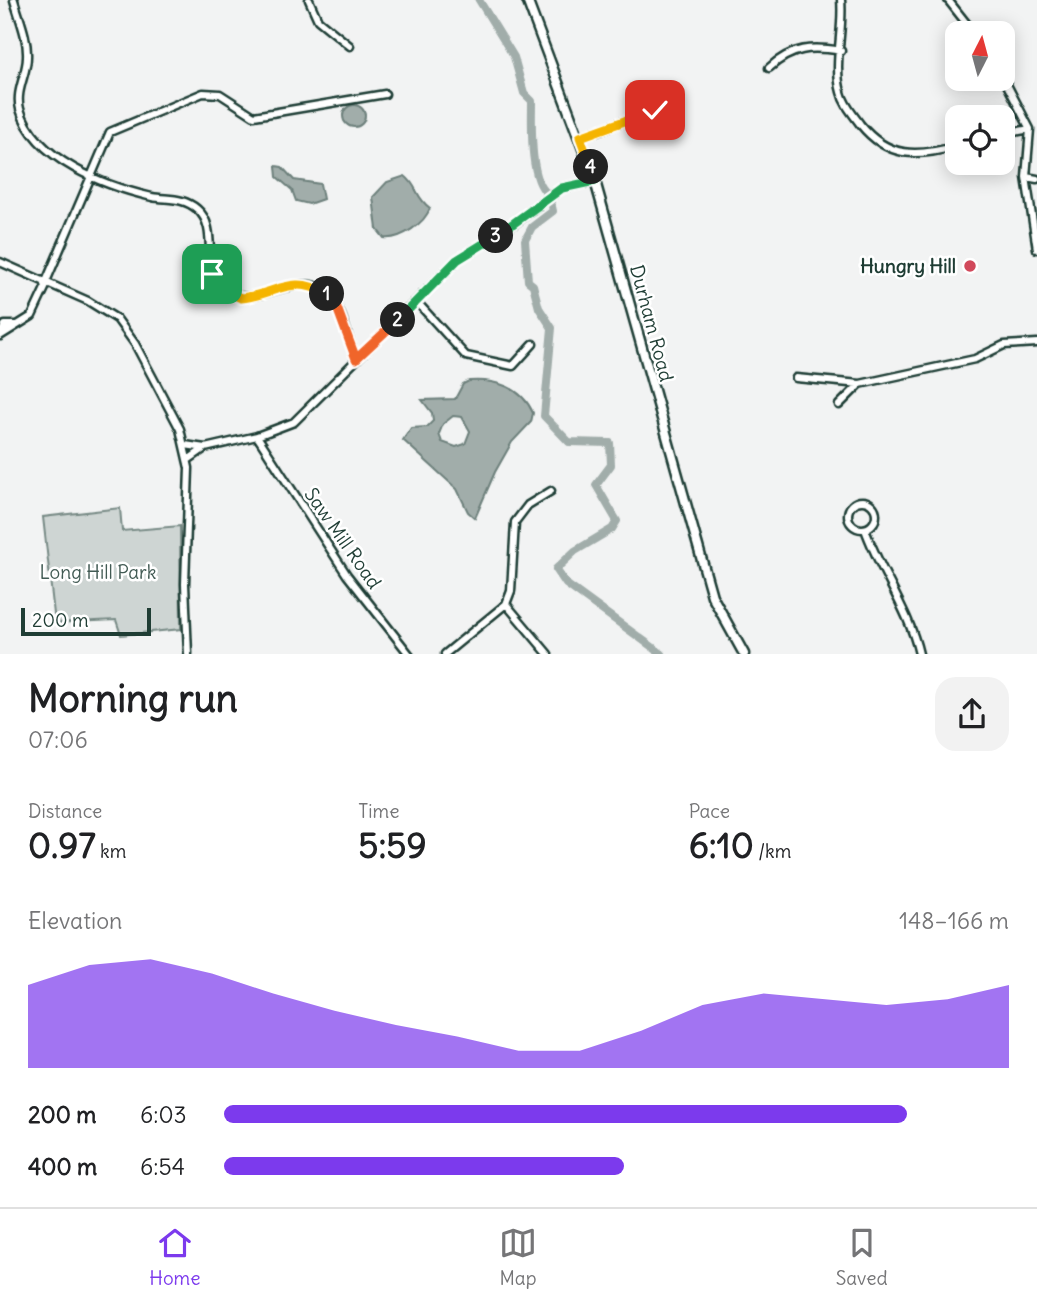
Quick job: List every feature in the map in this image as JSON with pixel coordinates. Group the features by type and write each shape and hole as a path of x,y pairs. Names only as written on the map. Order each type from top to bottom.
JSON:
{"main road":[{"name":"Durham Road","path":"527,0 595,181 712,596 744,654"}],"street":[{"path":"14,0 27,46 19,102 21,113 52,156 90,177 151,197 181,200 197,209 208,227 212,274 221,289 231,294 249,298 294,283 326,292 336,305 356,359"},
{"path":"309,0 318,20 350,46"},
{"path":"841,0 843,25 840,91 846,106 877,143 894,152 910,155 945,148"},
{"path":"948,0 965,21"},
{"path":"769,68 785,55 807,47 841,51"},
{"path":"1010,91 1030,129 1026,177 1037,249"},
{"path":"0,336 32,316 110,132 203,93 220,94 254,116 385,94"},
{"path":"580,137 655,110"},
{"path":"1015,132 1030,129"},
{"path":"1026,177 1037,179"},
{"path":"185,445 205,447 257,436 294,422 457,260 506,230 562,188 595,181"},
{"path":"0,262 99,307 123,326 135,344 185,445 188,460 185,584 188,654"},
{"path":"416,301 472,359 513,366 533,344"},
{"path":"796,378 860,384 975,359 1004,345 1037,343"},
{"path":"839,405 860,384"},
{"name":"Saw Mill Road","path":"257,436 346,575 410,654"},
{"path":"188,460 205,447"},
{"path":"445,654 506,604 511,591 515,523 528,505 551,491"},
{"path":"859,501 868,502 876,512 873,524 865,529 854,528 848,518 850,507 859,501"},
{"path":"865,529 877,562 911,625 919,654"},
{"path":"506,604 548,654"}],"green space":[{"name":"Long Hill Park","path":"120,508 122,531 180,526 181,629 121,635 116,620 55,623 43,517"}],"shaded area":[{"path":"354,105 362,108 365,116 362,124 354,127 346,124 343,116 346,108"},
{"path":"276,166 282,167 294,180 320,184 323,199 309,204 296,201 292,190 277,177"},
{"path":"405,176 430,208 412,229 398,236 384,238 377,229 373,197 387,182"},
{"path":"469,381 498,383 522,397 533,413 531,422 512,442 495,472 475,518 468,512 457,489 403,440 411,428 427,427 433,421 432,413 422,400 455,399 463,384","holes":["453,416 462,417 470,431 465,444 456,447 442,442 439,434 443,424"]}],"waterway":[{"path":"479,0 514,57 524,93 532,101 534,164 541,186 547,193"},
{"path":"551,202 553,211 532,227 525,240 528,281 533,285 539,308 552,328 544,416 569,442 610,443 611,465 596,485 617,521 612,529 575,551 556,569 566,584 662,654"}],"place":[{"name":"Hungry Hill","path":"970,266"}],"route":[{"path":"212,274 221,289 241,298 249,298 294,283 309,285 326,292 336,305 356,359 396,323 457,260 506,230 562,188 595,181 580,137 655,110"}]}
